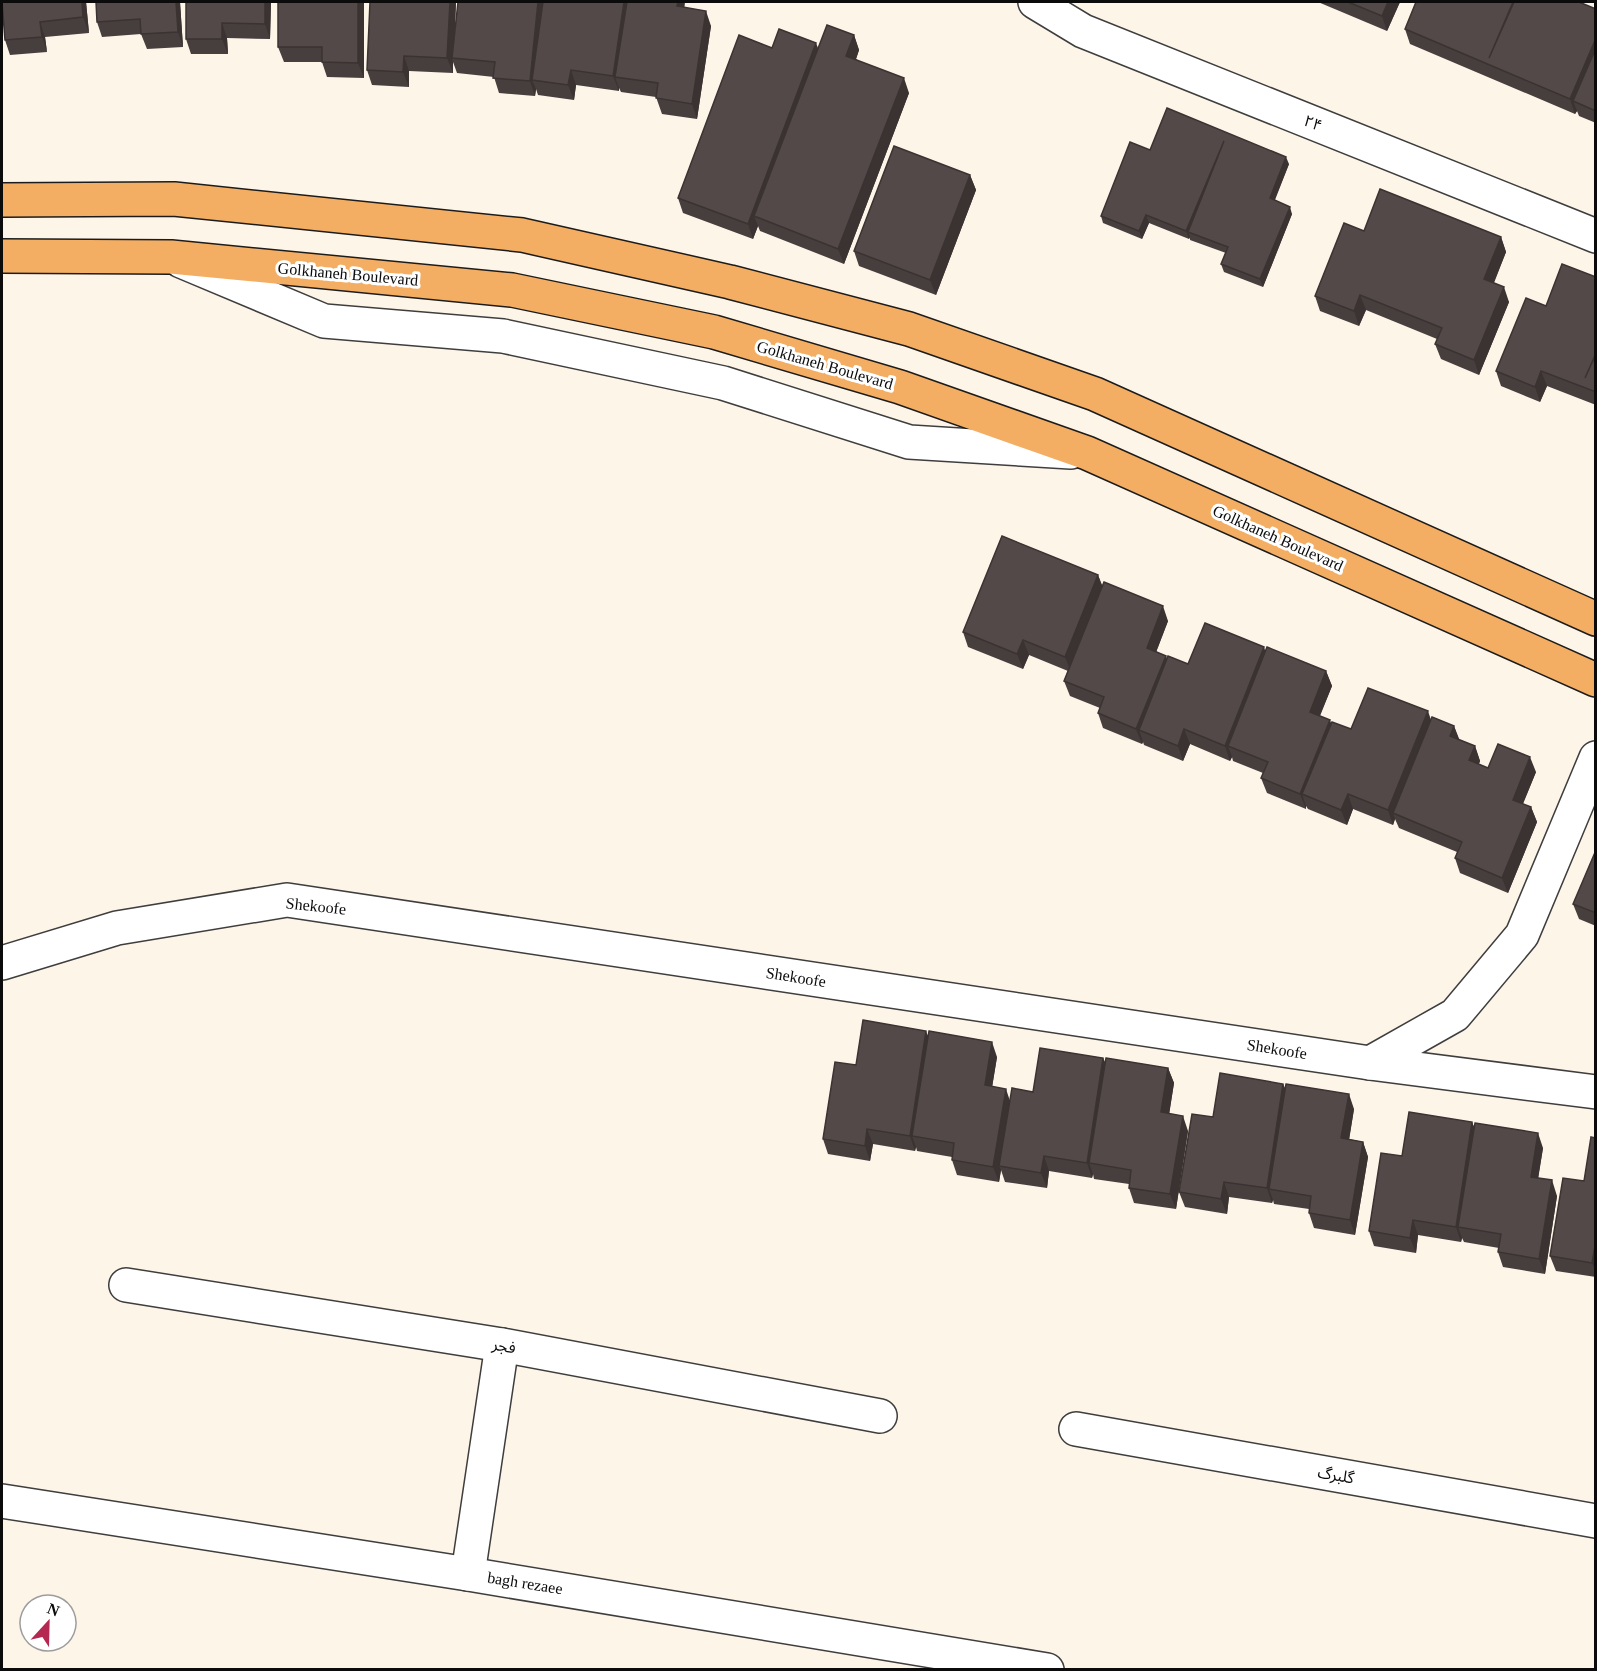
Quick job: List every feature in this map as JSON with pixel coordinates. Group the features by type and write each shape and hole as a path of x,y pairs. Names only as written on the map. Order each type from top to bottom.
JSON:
{"main road":[{"path":"2,200 174,199 522,235 730,282 909,329 1095,394 1596,619"},
{"name":"Golkhaneh Boulevard","path":"2,256 171,257 512,290 702,330 900,387 1087,453 1596,680"}],"street":[{"name":"۲۴","path":"1035,2 1083,31 1596,236"},
{"path":"171,257 324,321 503,336 723,383 909,442 1087,453"},
{"path":"1370,1063 1455,1015 1522,935 1596,758"},
{"name":"Shekoofe","path":"2,963 117,928 287,900 1370,1063 1596,1092"},
{"name":"فجر","path":"126,1286 502,1346 880,1416"},
{"path":"468,1574 502,1346"},
{"name":"گلبرگ","path":"1076,1429 1596,1521"},
{"name":"bagh rezaee","path":"2,1502 468,1574 1012,1667 1047,1670"}],"building":[{"path":"2,2 82,2 83,17 40,22 42,37 5,40"},
{"path":"96,2 176,2 178,32 141,34 140,19 97,22"},
{"path":"186,2 265,2 265,24 222,23 222,39 186,39"},
{"path":"278,2 358,2 358,63 322,62 322,47 278,47"},
{"path":"370,2 450,2 447,58 404,56 403,72 367,70"},
{"path":"458,2 538,2 530,81 493,78 495,62 452,58"},
{"path":"543,2 624,2 613,76 571,70 568,85 532,80"},
{"path":"627,2 678,2 677,6 706,11 692,104 656,98 658,83 615,77"},
{"path":"1348,2 1388,2 1382,16"},
{"path":"1416,2 1513,2 1489,58 1514,2 1579,2 1596,9 1596,38 1570,99 1405,29"},
{"path":"827,25 854,35 846,56 904,78 838,249 754,216"},
{"path":"779,29 816,43 748,224 678,198 739,35 772,48"},
{"path":"1596,48 1596,111 1573,101"},
{"path":"1167,108 1286,157 1270,198 1290,207 1260,279 1221,264 1228,247 1188,232 1224,141 1186,231 1146,215 1139,231 1101,216 1130,142 1150,150"},
{"path":"894,146 970,175 930,280 854,251"},
{"path":"1380,189 1501,237 1484,279 1504,287 1474,360 1435,344 1442,328 1360,295 1354,311 1315,296 1344,223 1364,231"},
{"path":"1562,264 1596,277 1596,353 1585,378 1596,354 1596,392 1541,371 1535,387 1496,371 1526,298 1546,306"},
{"path":"1002,536 1098,575 1065,657 1023,640 1017,654 963,632"},
{"path":"1104,582 1163,606 1147,648 1166,656 1136,729 1098,713 1104,697 1064,681"},
{"path":"1205,623 1264,647 1225,746 1184,729 1178,746 1139,730 1168,656 1188,664"},
{"path":"1267,647 1326,671 1310,712 1330,720 1300,794 1261,778 1268,762 1228,746"},
{"path":"1368,688 1428,711 1388,810 1348,794 1341,810 1302,794 1332,722 1351,729"},
{"path":"1432,717 1454,726 1450,736 1475,746 1469,760 1488,768 1498,744 1530,757 1513,800 1531,807 1502,878 1455,858 1462,842 1393,813"},
{"path":"1596,850 1596,913 1573,904"},
{"path":"863,1020 926,1031 910,1136 867,1129 865,1146 823,1139 835,1062 856,1065"},
{"path":"929,1031 992,1042 985,1085 1006,1089 993,1167 952,1160 954,1143 912,1136"},
{"path":"1040,1048 1103,1058 1087,1163 1044,1156 1041,1173 999,1166 1012,1088 1033,1092"},
{"path":"1106,1058 1168,1068 1161,1112 1183,1116 1170,1194 1129,1188 1131,1170 1089,1163"},
{"path":"1220,1073 1283,1084 1267,1188 1224,1182 1221,1199 1179,1192 1192,1114 1213,1117"},
{"path":"1286,1084 1349,1094 1341,1138 1363,1142 1350,1220 1309,1213 1311,1196 1269,1189"},
{"path":"1409,1112 1472,1122 1456,1227 1413,1220 1410,1238 1369,1231 1381,1153 1402,1156"},
{"path":"1475,1123 1538,1133 1531,1177 1552,1180 1539,1259 1498,1252 1501,1234 1458,1227"},
{"path":"1591,1137 1596,1138 1596,1246 1592,1263 1550,1256 1563,1178 1584,1181"}]}
